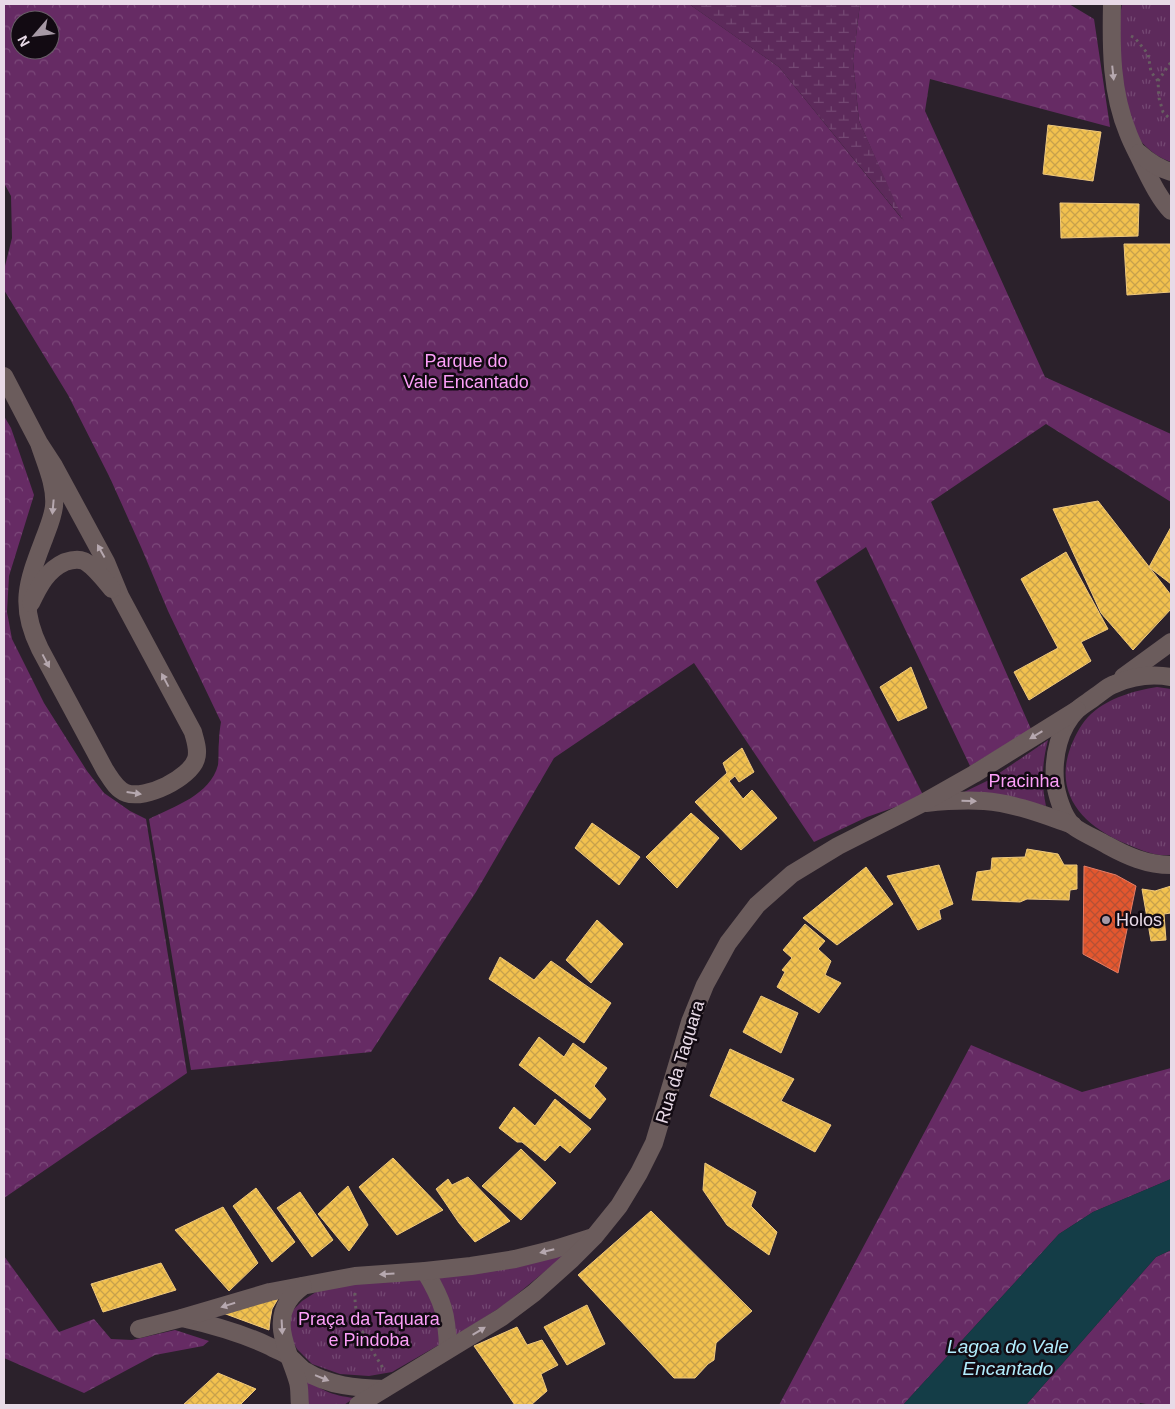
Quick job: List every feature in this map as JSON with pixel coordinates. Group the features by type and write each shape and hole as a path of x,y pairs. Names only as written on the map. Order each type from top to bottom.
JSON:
{"street":[{"path":"1112,4 1112,68 1121,114 1128,134 1150,179 1171,211"},
{"path":"1137,151 1150,162 1171,172"},
{"path":"4,376 39,443 54,466 106,562 120,596 192,732 197,746 197,758 192,768 160,789 148,794 137,795 126,792 115,785 105,770 33,636 29,622 27,591 54,505 53,491 39,443"},
{"path":"28,609 48,573 60,564 71,560 84,561 96,570 120,596"},
{"path":"1072,826 1062,808 1055,789 1054,766 1058,744 1064,728 1078,710 1171,642"},
{"path":"1114,684 1138,677 1159,675 1171,677"},
{"name":"Rua da Taquara","path":"358,1405 502,1317 534,1293 572,1259 619,1206 654,1143 690,1022 705,985 728,943 757,905 792,874 838,846 974,774 1078,710"},
{"path":"920,804 955,801 986,802 1015,807 1044,815 1072,826 1141,861 1171,866"},
{"path":"139,1329 270,1292 355,1276 425,1271 515,1259 555,1249 594,1236"},
{"path":"425,1271 444,1308 448,1326 448,1349"},
{"path":"300,1405 298,1383 282,1334 281,1322 284,1308 290,1298 303,1286"},
{"path":"182,1318 242,1334 289,1356 305,1371 339,1385 358,1388 388,1386"}],"path":[{"path":"1111,31 1124,32 1135,38 1148,54 1151,72 1158,81 1159,98 1163,112 1171,120"},
{"path":"1158,81 1171,62"},
{"path":"355,1276 354,1306 357,1320 388,1386"}],"green space":[{"name":"Parque do Vale Encantado","path":"4,4 689,4 779,67 902,219 859,121 853,61 860,4 1069,4 1094,19 1110,127 930,79 925,111 1045,377 1171,434 1171,502 1046,424 931,502 1031,729 970,766 866,547 816,581 924,797 867,817 814,842 694,663 554,758 476,892 371,1052 191,1070 149,819 180,804 200,792 208,784 218,765 221,722 168,611 110,478 68,395 4,290 4,270 12,238 11,196 4,183"},
{"path":"689,4 860,4 853,61 859,121 904,221 779,67"},
{"path":"1122,4 1171,4 1171,162 1158,156 1143,144 1134,130 1129,116 1119,50 1119,23"},
{"path":"4,416 11,428 34,495 9,576 7,612 12,639 44,703 87,771 104,793 130,811 146,819 187,1073 4,1198"},
{"path":"1157,687 1171,689 1171,855 1153,854 1141,850 1109,836 1095,827 1075,805 1069,793 1066,778 1066,763 1071,746 1088,717 1098,708 1114,699"},
{"name":"Pracinha","path":"1048,740 1043,773 1046,806 1013,798 962,793 989,780"},
{"path":"971,1045 1082,1092 1171,1068 1171,1179 1093,1212 1059,1234 903,1405 779,1405"},
{"name":"Praça da Taquara e Pindoba","path":"571,1250 504,1305 392,1372 369,1376 340,1374 312,1364 297,1349 289,1334 292,1311 302,1301 316,1292 331,1287"},
{"path":"1171,1250 1171,1405 1140,1403 1139,1405 1026,1405 1156,1257"},
{"path":"4,1256 59,1332 94,1319 111,1339 132,1340 175,1330 209,1341 203,1346 155,1355 84,1393 4,1358"},
{"path":"303,1376 327,1392 354,1398 344,1405 307,1405"}],"water":[{"name":"Lagoa do Vale Encantado","path":"1171,1179 1171,1250 1156,1257 1026,1405 903,1405 1059,1234 1093,1212"}],"building: Moradias":[{"path":"1048,125 1101,132 1093,181 1043,174"},
{"path":"1060,203 1139,204 1138,236 1061,238"},
{"path":"1124,244 1171,244 1171,292 1127,295"},
{"path":"1098,501 1171,595 1171,609 1133,650 1101,613 1053,509"},
{"path":"1171,527 1171,584 1149,567"},
{"path":"1066,552 1108,629 1081,642 1091,661 1029,700 1014,672 1058,648 1021,579"},
{"path":"911,667 927,708 898,721 880,687"},
{"path":"742,748 754,772 739,782 735,776 729,781 743,799 752,790 777,818 741,850 695,802 727,773 723,763"},
{"path":"691,813 719,838 677,888 646,857"},
{"path":"592,823 640,857 619,885 575,848"},
{"path":"1027,849 1058,854 1064,865 1077,865 1077,889 1070,890 1069,900 1027,899 1020,902 972,900 977,872 991,870 992,858 1025,857"},
{"path":"939,865 953,904 939,910 941,919 918,930 887,876"},
{"path":"866,867 893,904 837,945 803,918"},
{"path":"1171,886 1171,913 1164,914 1166,940 1151,941 1142,889 1155,891"},
{"path":"597,920 623,944 591,983 566,960"},
{"path":"805,924 825,941 818,949 831,961 825,975 841,983 819,1013 777,987 785,972 782,970 792,958 783,950"},
{"path":"500,957 534,980 551,961 611,1003 584,1043 489,979"},
{"path":"761,996 798,1013 781,1053 743,1032"},
{"path":"539,1037 564,1057 573,1043 607,1068 594,1086 606,1099 590,1119 519,1065"},
{"path":"730,1049 794,1079 781,1101 831,1125 815,1152 710,1096"},
{"path":"555,1099 591,1129 570,1153 560,1145 545,1161 522,1142 517,1142 499,1128 514,1107 535,1126"},
{"path":"521,1149 556,1183 521,1220 482,1186"},
{"path":"393,1158 443,1210 397,1235 359,1187"},
{"path":"705,1163 756,1192 751,1206 777,1232 769,1255 727,1225 703,1190"},
{"path":"468,1177 510,1221 475,1242 459,1223 436,1189 448,1179 452,1185"},
{"path":"348,1186 368,1225 349,1251 318,1214"},
{"path":"256,1188 295,1242 272,1262 233,1206"},
{"path":"300,1192 333,1240 312,1257 277,1208"},
{"path":"223,1207 258,1263 229,1291 175,1230"},
{"path":"651,1211 752,1311 716,1343 714,1360 695,1378 674,1378 578,1275"},
{"path":"161,1263 176,1290 103,1312 91,1284"},
{"path":"279,1297 272,1309 269,1330 223,1313"},
{"path":"587,1305 605,1344 567,1365 544,1327"},
{"path":"517,1327 527,1345 542,1340 558,1365 541,1374 547,1391 531,1405 515,1405 474,1346"},
{"path":"218,1373 256,1389 240,1405 183,1405"}],"building: Comércio":[{"name":"Holos","path":"1084,866 1116,875 1136,886 1118,973 1083,954"}],"place":[{"name":"Holos","path":"1106,920"}]}
